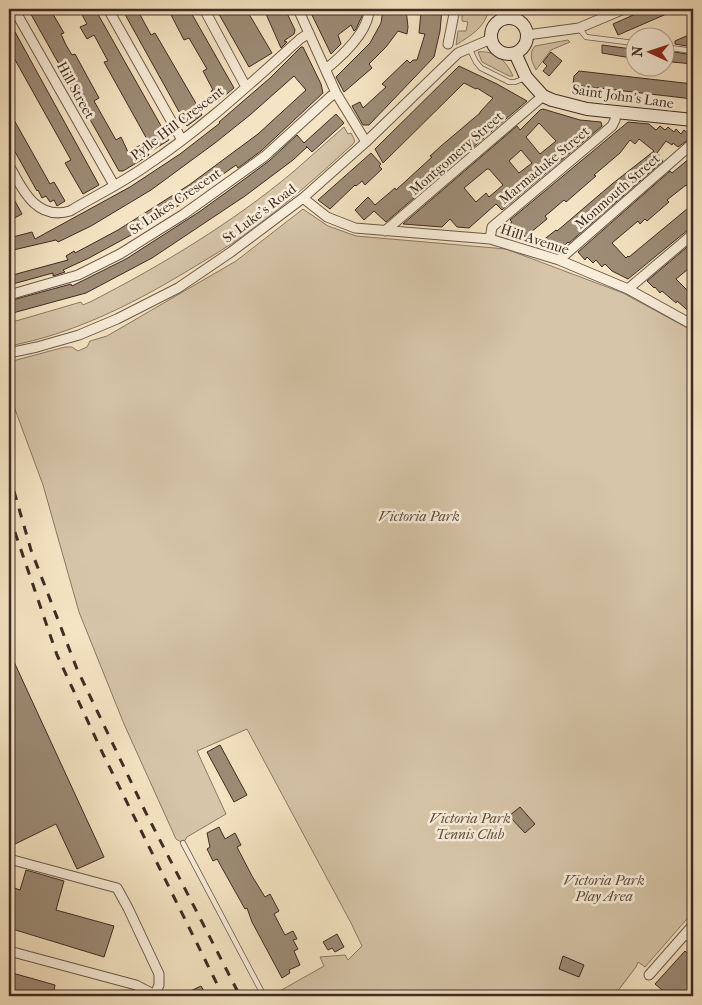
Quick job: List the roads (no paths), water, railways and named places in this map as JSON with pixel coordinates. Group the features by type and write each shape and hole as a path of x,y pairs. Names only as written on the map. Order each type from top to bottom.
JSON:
{"street":[{"name":"Hill Street","path":"14,9 114,185"},
{"path":"108,9 182,140"},
{"path":"204,9 246,87"},
{"path":"298,9 336,93 366,142"},
{"path":"326,69 362,32 367,23 369,9"},
{"path":"448,44 454,9"},
{"path":"527,35 579,28 624,9"},
{"path":"504,13 520,21 524,25 527,35 525,44 521,49 509,54 496,48 491,33 494,25 504,13"},
{"name":"Pylle Hill Crescent","path":"9,165 27,198 50,212 60,214 70,211 146,167 182,140 309,33"},
{"name":"St Luke's Road","path":"9,353 37,348 79,335 178,288 231,252 303,198 366,142 458,53 492,39"},
{"name":"Saint John's Lane","path":"515,52 526,78 543,96 552,100 587,109 693,120"},
{"name":"St Lukes Crescent","path":"9,295 78,275 120,254 184,214 265,156 336,93"},
{"name":"Montgomery Street","path":"385,231 543,96"},
{"name":"Marmaduke Street","path":"490,239 492,227 612,126 616,120 616,113"},
{"name":"Monmouth Street","path":"559,260 693,143"},
{"name":"Hill Avenue","path":"303,198 319,212 356,228 490,239 559,260 628,289 693,324"},
{"path":"628,289 693,234"},
{"path":"9,859 117,888 159,974 159,985 156,995 136,985 9,951"},
{"path":"648,974 693,925"},
{"path":"686,933 693,941"}],"lane":[{"path":"579,28 586,37 624,42"},
{"path":"469,48 481,68 509,82 526,78"},
{"path":"674,48 693,51"},
{"path":"183,842 264,996"}],"railway":[{"path":"9,474 31,550 77,669 145,811 240,996"},
{"path":"9,515 57,655 103,754 223,996"}],"park label":[{"name":"Victoria Park","path":"419,516"},
{"name":"Victoria Park Tennis Club","path":"470,826"},
{"name":"Victoria Park Play Area","path":"604,888"}]}
